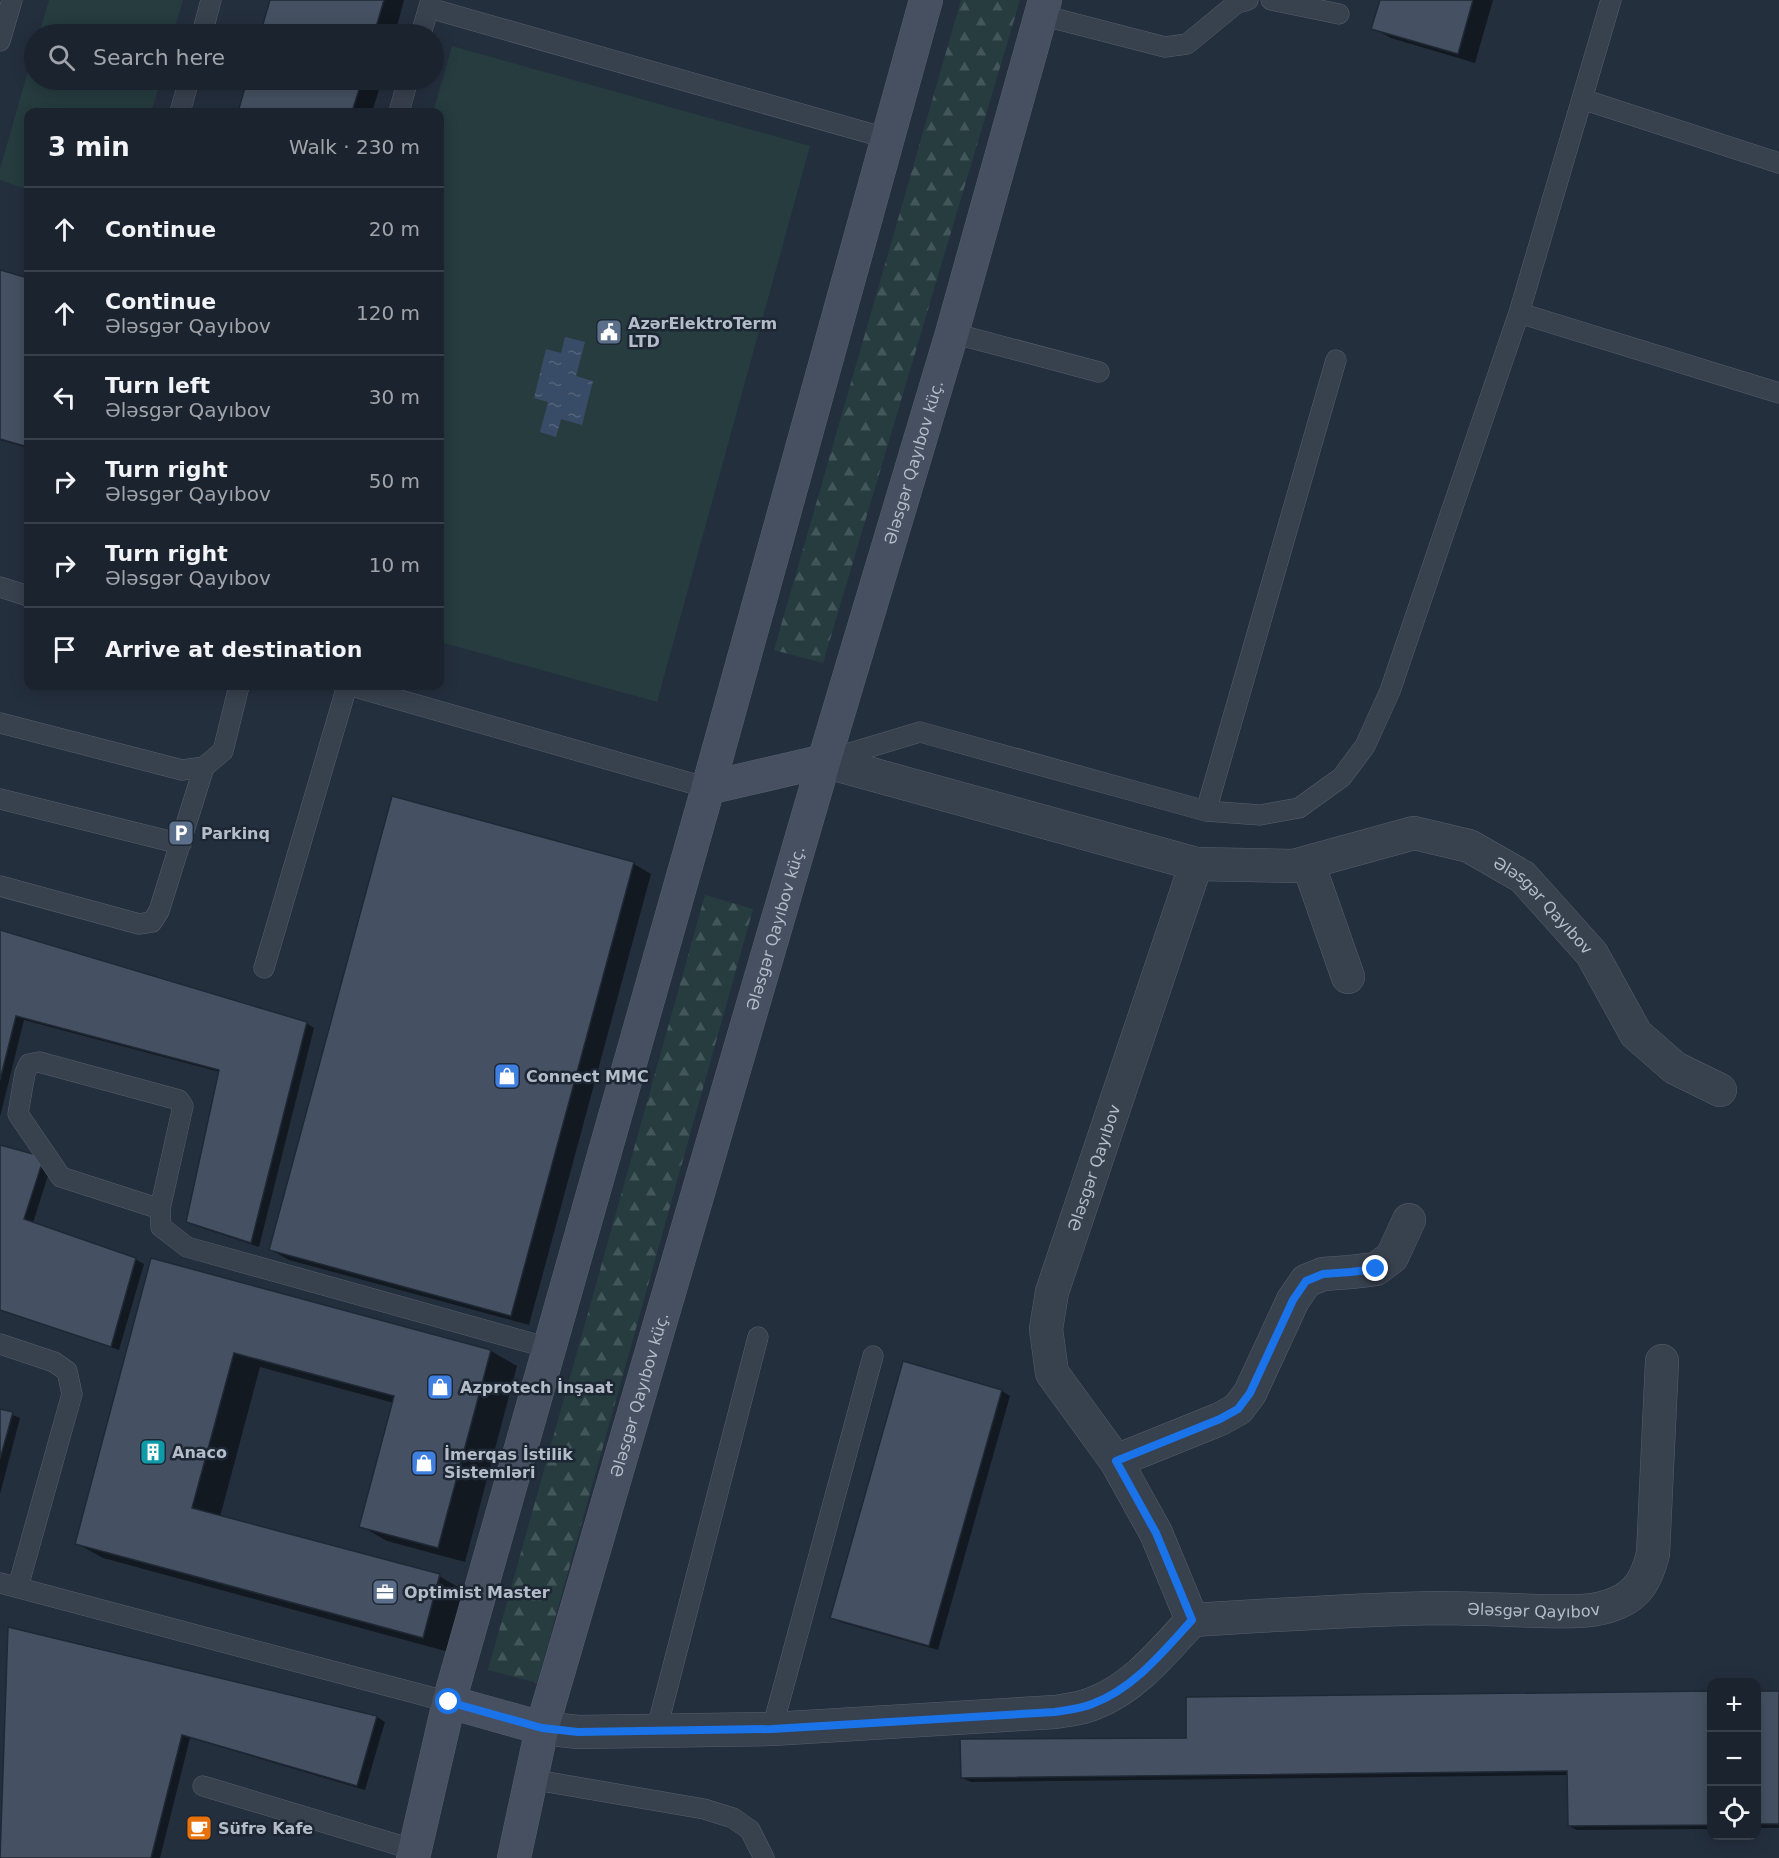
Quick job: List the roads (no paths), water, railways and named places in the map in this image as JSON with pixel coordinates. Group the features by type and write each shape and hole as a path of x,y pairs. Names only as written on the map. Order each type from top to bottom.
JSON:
{"main road":[{"path":"414,1854 449,1702 708,788 926,0"},
{"name":"Ələsgər Qayıbov küç.","path":"514,1858 542,1728 824,761 952,333 1043,7"},
{"path":"708,788 824,761"},
{"path":"449,1702 542,1728"}],"street":[{"name":"Ələsgər Qayıbov","path":"824,761 1196,864 1294,866 1414,833 1469,846 1523,877 1592,954 1636,1034 1675,1068 1720,1090"},
{"path":"1308,863 1348,977"},
{"name":"Ələsgər Qayıbov","path":"1196,864 1052,1293 1046,1329 1052,1373 1116,1461 1156,1533 1192,1620 1436,1608 1583,1611 1615,1604 1629,1597 1641,1587 1653,1554 1662,1361"},
{"path":"1116,1461 1220,1419 1238,1409 1250,1393 1293,1300 1306,1281 1323,1274 1376,1269 1392,1257 1409,1220"},
{"path":"542,1728 578,1732 772,1729 1055,1712 1091,1705 1122,1689 1164,1652 1192,1620"}],"lane":[{"path":"0,41 12,0"},
{"path":"205,24 211,0"},
{"path":"1043,7 1165,47 1187,44 1237,3 1248,0"},
{"path":"1271,0 1339,14"},
{"path":"824,761 920,732 1206,812 1260,815 1299,808 1342,777 1365,746 1390,692 1519,313 1611,0"},
{"path":"424,24 430,4 886,138"},
{"path":"181,108 186,90"},
{"path":"400,108 405,90"},
{"path":"1582,99 1779,163"},
{"path":"1519,313 1779,393"},
{"path":"952,333 1100,372"},
{"path":"1206,812 1336,360"},
{"path":"0,587 24,595"},
{"path":"0,723 182,770 204,767 223,751 238,690"},
{"path":"264,968 348,690"},
{"path":"363,690 708,788"},
{"path":"0,886 139,924 152,922 159,911 204,767"},
{"path":"0,799 181,844"},
{"path":"160,1209 62,1177 18,1114 25,1073 29,1064 39,1062 179,1100 183,1106 160,1209 161,1227 187,1247 549,1348"},
{"path":"656,1732 758,1337"},
{"path":"0,1344 54,1362 67,1371 72,1394 9,1585 449,1702"},
{"path":"772,1729 873,1356"},
{"path":"531,1779 704,1809 734,1818 750,1830 764,1858"},
{"path":"203,1786 414,1854"}],"water":[{"path":"565,337 585,342 576,376 593,381 582,425 561,419 556,437 540,432 548,402 534,398 546,349 561,353"}],"place":[{"name":"AzərElektroTerm LTD","path":"609,332"},
{"name":"Parkinq","path":"181,833"},
{"name":"Connect MMC","path":"507,1076"},
{"name":"Azprotech İnşaat","path":"440,1387"},
{"name":"Anaco","path":"153,1452"},
{"name":"İmerqas İstilik Sistemləri","path":"424,1463"},
{"name":"Optimist Master","path":"385,1592"},
{"name":"Süfrə Kafe","path":"199,1828"}]}
